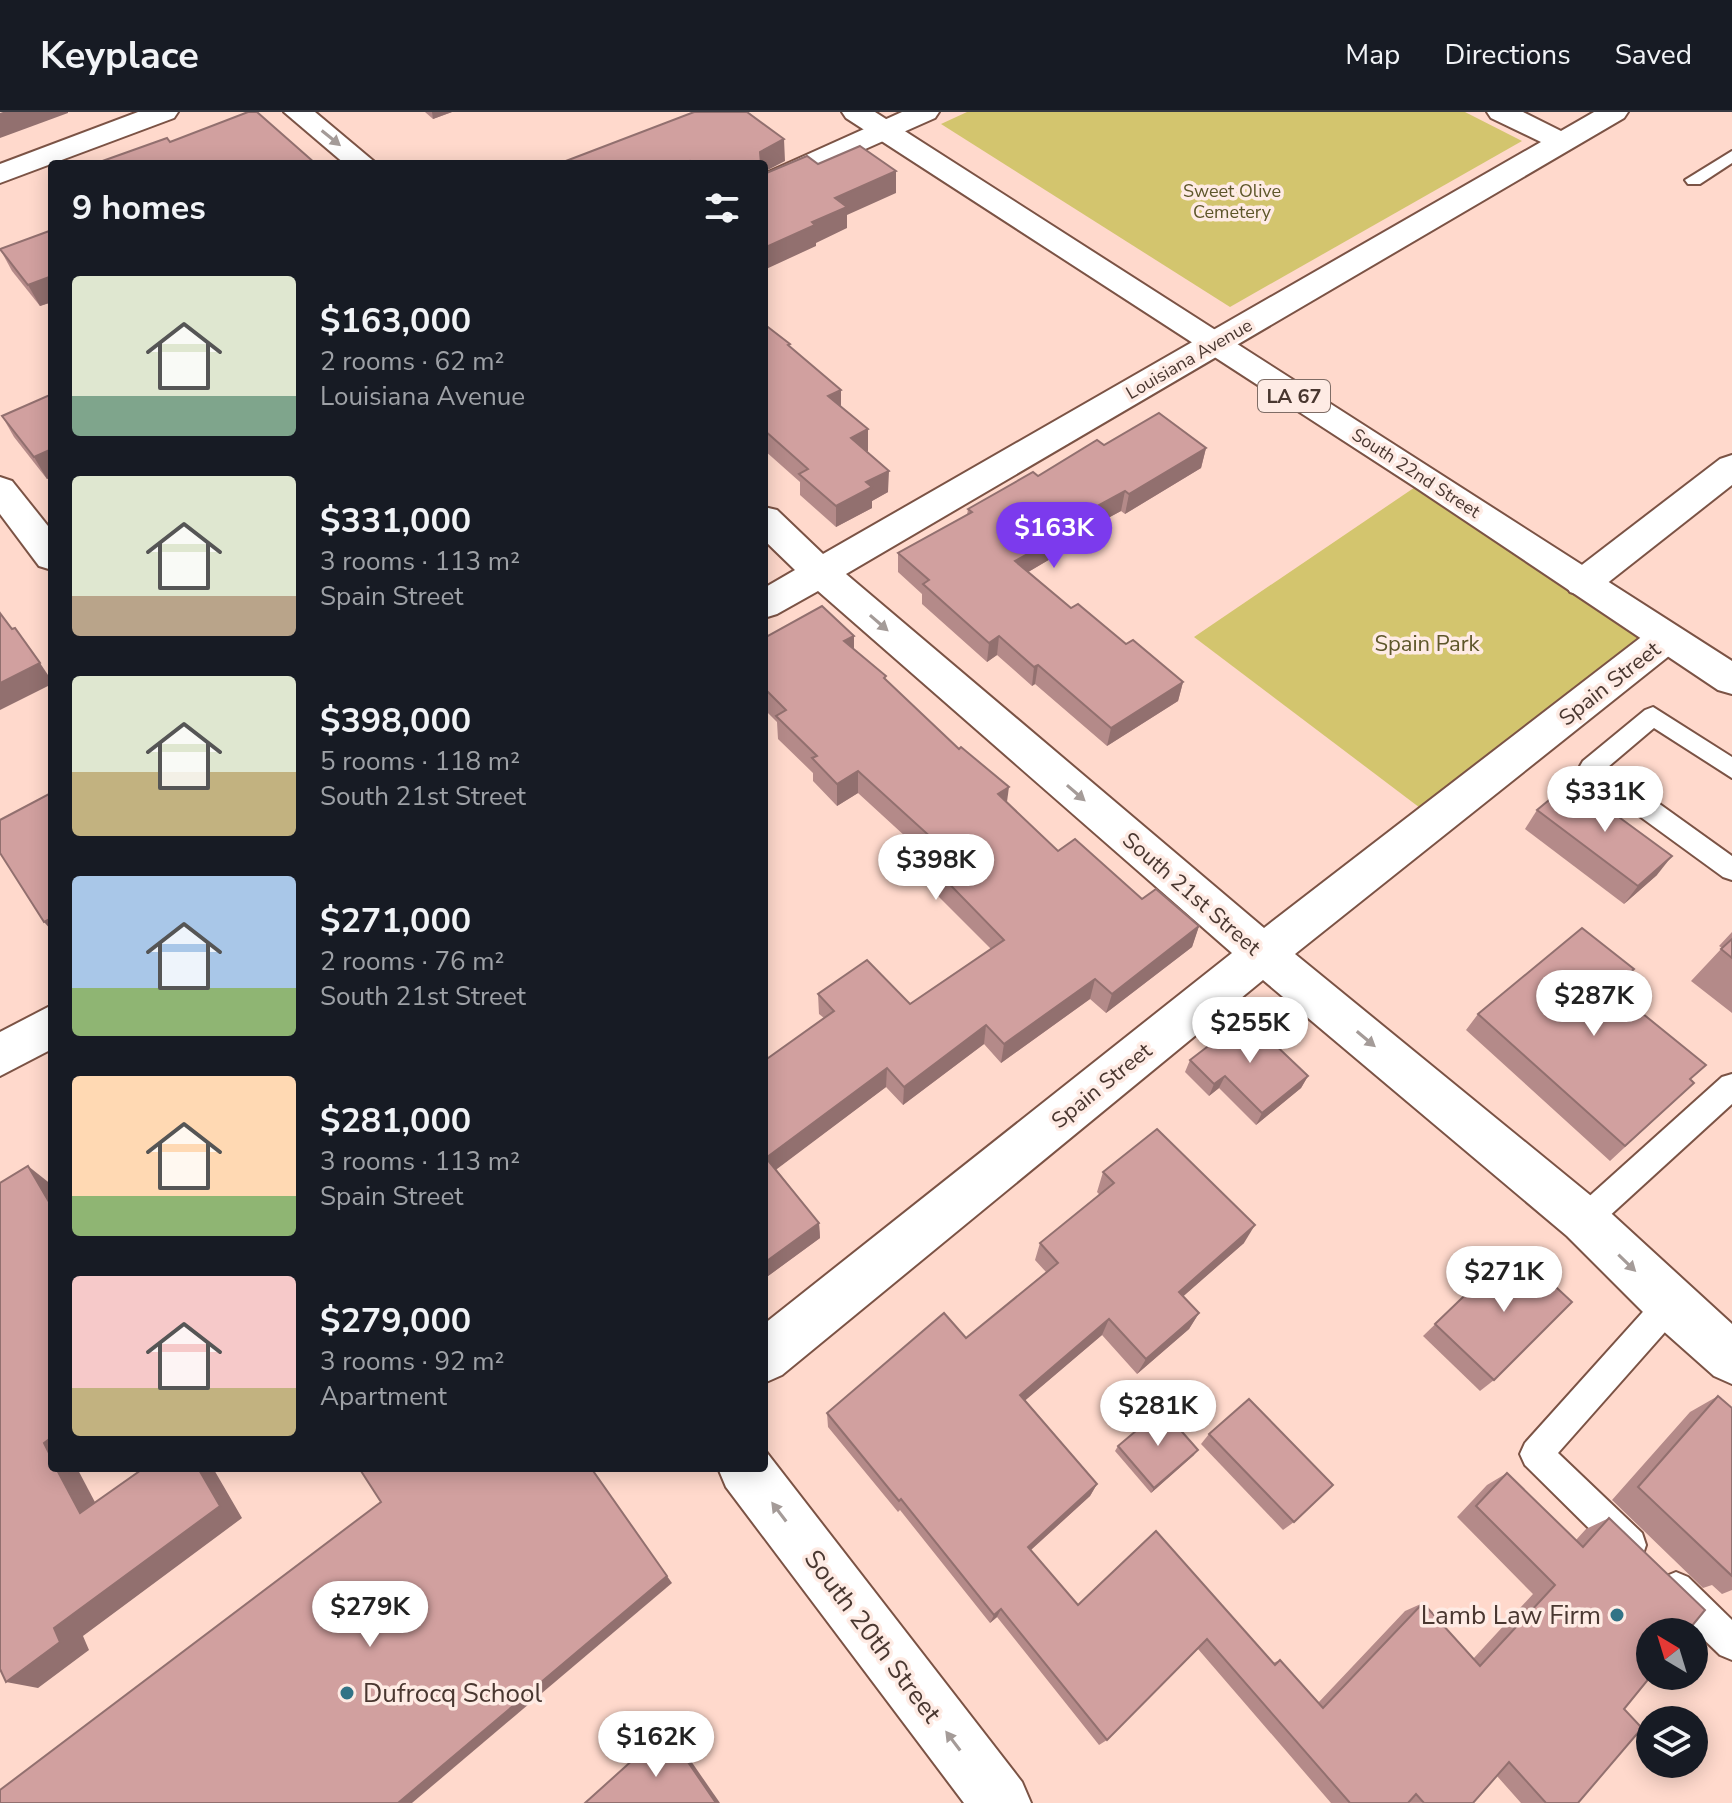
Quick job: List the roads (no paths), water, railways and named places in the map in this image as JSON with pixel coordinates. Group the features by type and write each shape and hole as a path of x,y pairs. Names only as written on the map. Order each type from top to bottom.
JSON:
{"street":[{"path":"0,174 164,112"},
{"path":"298,112 358,160"},
{"name":"South 22nd Street","path":"856,112 1214,345 1427,479 1732,680"},
{"path":"768,183 925,112"},
{"path":"1501,112 1562,142"},
{"name":"Louisiana Avenue","path":"768,603 1614,112"},
{"path":"1583,583 1732,467"},
{"path":"0,489 48,551"},
{"name":"South 21st Street","path":"768,523 820,572 1263,954 1584,1220 1670,1304 1732,1358"},
{"name":"Spain Street","path":"768,1354 1263,954 1666,638"},
{"path":"0,1056 48,1027"},
{"name":"South 20th Street","path":"748,1472 1001,1803"}],"lane":[{"path":"1694,180 1732,156"},
{"path":"1732,769 1653,716 1591,768 1732,870"},
{"path":"1584,1220 1732,1086"},
{"path":"1670,1304 1536,1454 1732,1643"}],"place":[{"name":"Lamb Law Firm","path":"1617,1615"},
{"name":"Dufrocq School","path":"347,1693"}],"park label":[{"name":"Sweet Olive Cemetery","path":"1232,201"},
{"name":"Spain Park","path":"1427,643"}]}
